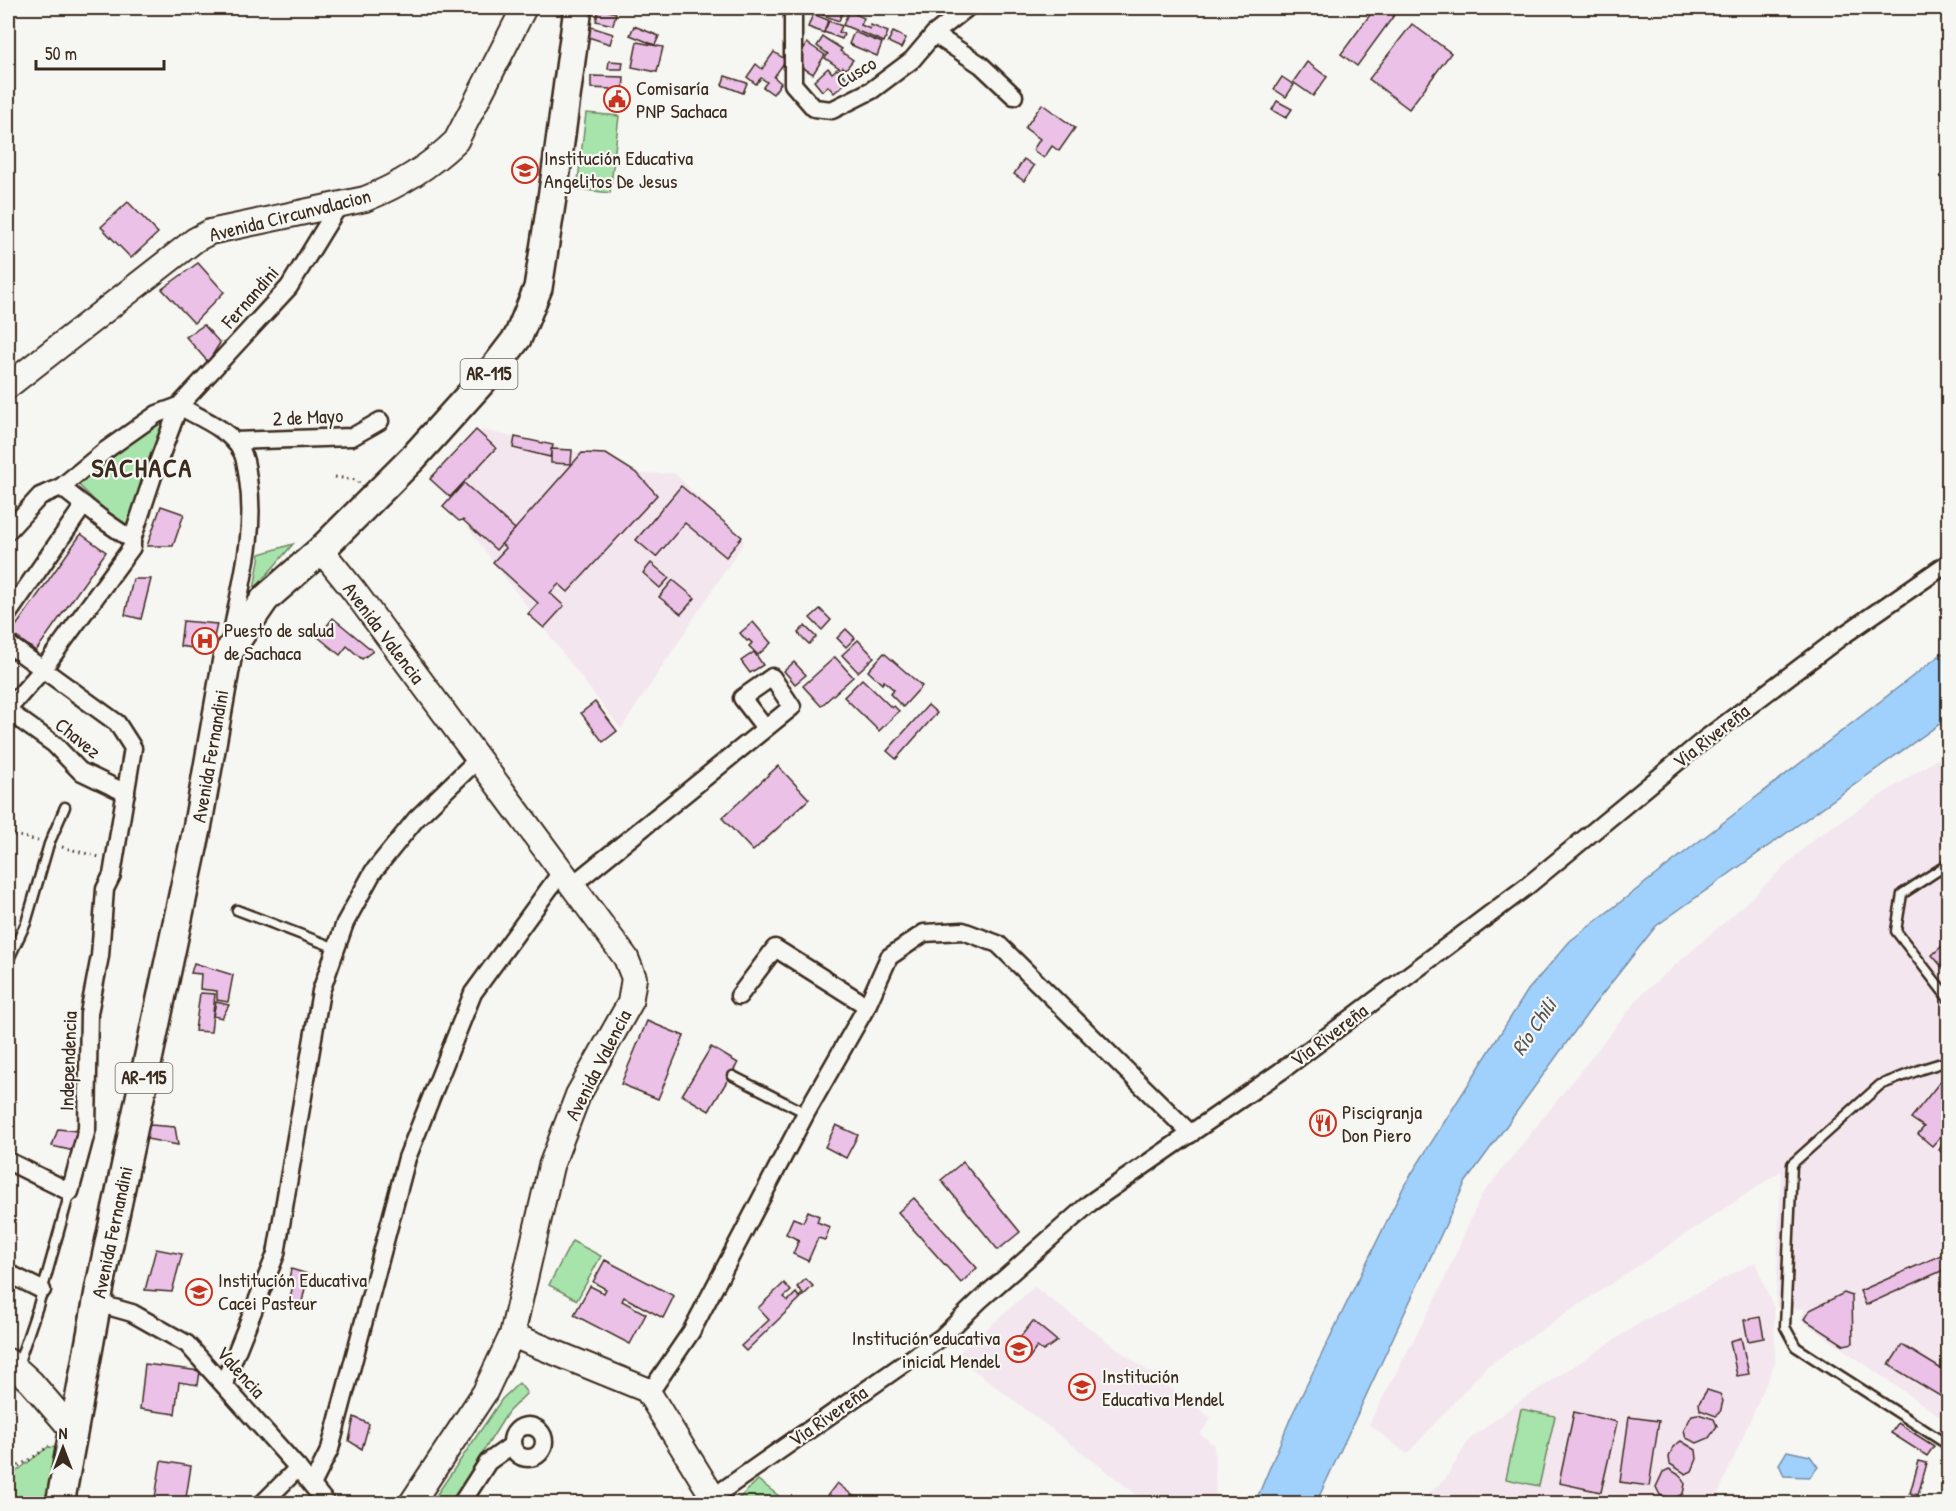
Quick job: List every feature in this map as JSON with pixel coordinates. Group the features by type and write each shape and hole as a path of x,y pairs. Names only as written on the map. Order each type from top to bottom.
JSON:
{"main road":[{"name":"Avenida Fernandini","path":"60,1503 70,1427 197,829 228,653 265,598 321,550 421,450 495,367 518,337 538,288 578,8"}],"street":[{"name":"Avenida Circunvalacion","path":"8,386 195,240 210,232 365,199 386,191 441,156 456,141 524,8"},
{"name":"Cusco","path":"793,8 793,84 814,108 832,110 872,90 912,60 934,34 967,8"},
{"path":"934,34 981,65 1014,96"},
{"name":"Fernandini","path":"179,406 289,287 339,205"},
{"path":"8,710 43,669 132,547 132,540 153,476 179,406"},
{"path":"8,531 40,496 62,487 106,450 157,414 179,406 214,424 234,441 242,452 251,501 250,541 228,653"},
{"name":"2 de Mayo","path":"234,441 352,437 380,421"},
{"path":"62,487 132,540"},
{"path":"8,614 84,505"},
{"name":"Avenida Valencia","path":"321,550 354,591 477,760 626,958 634,978 630,1003 578,1095 551,1166 512,1335 485,1392 411,1503"},
{"name":"Via Rivereña","path":"710,1500 942,1337 979,1301 1090,1203 1281,1071 1526,887 1704,741 1828,646 1948,563"},
{"path":"8,644 43,669"},
{"name":"Independencia","path":"43,669 117,723 133,748 112,875 105,889 100,956 89,1012 87,1129 70,1192"},
{"name":"Chavez","path":"8,710 54,744 81,771 126,793"},
{"path":"312,1485 330,1449 407,1158 473,993 566,878 765,728"},
{"path":"224,1383 276,1254 321,991 345,923 374,872 416,819 477,760"},
{"path":"647,1390 655,1385 691,1332 806,1113 867,1006 889,957 924,933 963,932 998,944 1191,1134"},
{"path":"738,996 775,948 867,1006"},
{"path":"8,1161 70,1192"},
{"path":"8,1273 42,1290"},
{"name":"Valencia","path":"97,1304 132,1313 187,1344 224,1383 327,1503"},
{"path":"512,1335 647,1390 710,1500"},
{"path":"12,1365 31,1382 70,1427"},
{"path":"461,1503 488,1462 512,1445"},
{"path":"262,1503 298,1468"}],"lane":[{"path":"8,968 8,961 26,923 49,844 65,807"},
{"path":"1948,864 1902,894 1896,931 1948,998"},
{"path":"237,910 336,948"},
{"path":"1948,1061 1880,1085 1792,1164 1785,1327 1796,1347 1948,1445"},
{"path":"733,1076 806,1113"},
{"name":"Independencia","path":"12,1365 42,1290 70,1192"}],"path":[{"path":"8,1472 46,1448 70,1427"}],"shaded area":[{"path":"482,430 582,453 606,454 638,474 674,473 744,542 621,729 493,562 435,481"},
{"path":"1948,752 1948,1422 1801,1320 1805,1309 1776,1307 1781,1171 1487,1366 1407,1454 1369,1424 1439,1292 1481,1196 1642,994 1733,915 1815,838"},
{"path":"1755,1262 1774,1309 1775,1363 1714,1503 1418,1504 1445,1479 1470,1439 1516,1404 1642,1322"},
{"name":"Institución Educativa Mendel","path":"1034,1287 1211,1418 1200,1434 1214,1445 1216,1503 1148,1503 956,1356"}],"green space":[{"path":"586,113 619,116 610,193 577,189"},
{"path":"158,421 163,425 128,527 96,502 79,485"},
{"path":"293,544 254,590 260,554"},
{"path":"572,1241 601,1256 577,1300 549,1285"},
{"path":"519,1383 527,1393 508,1412 451,1503 431,1503 502,1399"},
{"path":"1521,1409 1555,1416 1539,1486 1506,1479"},
{"path":"48,1447 58,1448 49,1503 11,1503 8,1478"},
{"path":"758,1480 788,1503 734,1503"}],"water":[{"name":"Río Chili","path":"1948,649 1948,718 1656,926 1593,1006 1465,1183 1316,1503 1255,1503 1291,1417 1405,1184 1528,990 1570,941"},
{"path":"1787,1451 1810,1456 1818,1467 1810,1477 1784,1476 1779,1464"}],"building":[{"path":"599,8 616,13 613,25 596,21"},
{"path":"811,8 843,10 839,21 810,10"},
{"path":"1375,8 1386,8 1395,14 1357,66 1341,54"},
{"path":"849,11 864,18 861,25 870,29 871,25 888,32 884,42 843,25"},
{"path":"813,14 828,20 824,33 808,27"},
{"path":"829,21 842,26 839,32 844,34 842,39 824,32"},
{"path":"1412,24 1451,53 1409,109 1369,79"},
{"path":"634,26 659,36 655,45 630,35"},
{"path":"591,27 613,34 610,44 588,37"},
{"path":"854,32 882,43 877,56 849,44"},
{"path":"893,32 906,38 901,48 888,42"},
{"path":"823,37 842,49 840,51 853,60 846,69 843,67 841,69 825,58 828,54 817,46"},
{"path":"637,42 663,47 657,72 632,67"},
{"path":"807,43 825,55 813,74 795,63"},
{"path":"774,52 786,60 774,77 781,83 773,94 763,87 767,82 761,78 756,84 747,77 756,64 762,69"},
{"path":"609,61 623,62 622,69 608,69"},
{"path":"1307,62 1327,77 1313,96 1293,82"},
{"path":"828,68 832,73 837,69 849,80 834,93 828,86 822,91 814,81"},
{"name":"Comisaría PNP Sachaca","path":"591,76 624,77 622,109 610,109 611,89 591,88"},
{"path":"725,76 747,83 743,93 722,85"},
{"path":"1282,77 1294,85 1286,97 1274,89"},
{"path":"1277,101 1292,109 1286,118 1272,110"},
{"path":"1042,104 1075,128 1059,151 1052,146 1044,158 1033,150 1040,139 1025,128"},
{"path":"1024,159 1034,166 1024,181 1014,174"},
{"path":"128,202 158,233 131,258 101,227"},
{"path":"198,263 224,292 194,323 162,289"},
{"path":"204,325 220,343 208,362 186,337"},
{"path":"476,430 496,448 450,497 430,479"},
{"path":"515,437 553,445 550,457 513,448"},
{"path":"551,449 572,450 571,464 551,463"},
{"path":"582,453 606,454 638,474 657,495 568,592 559,584 550,593 564,606 544,628 528,614 538,603 493,562 506,548 500,543"},
{"path":"464,483 515,529 496,550 463,520 459,521 443,507"},
{"path":"681,486 742,537 726,557 685,523 656,557 636,540"},
{"path":"161,506 184,514 173,546 147,546"},
{"path":"81,534 106,552 36,651 11,633"},
{"path":"651,563 669,578 660,588 643,573"},
{"path":"133,579 151,579 141,619 125,615"},
{"path":"673,580 695,598 681,614 659,597"},
{"path":"820,609 831,620 822,630 810,618"},
{"path":"333,618 373,651 362,659 347,646 340,655 318,637"},
{"path":"183,621 217,624 211,651 180,646"},
{"path":"753,622 771,643 758,655 749,646 752,643 740,633"},
{"path":"805,626 816,637 809,644 798,633"},
{"path":"846,629 855,638 846,647 837,638"},
{"path":"858,640 874,657 858,672 842,655"},
{"path":"754,652 763,665 750,673 741,661"},
{"path":"884,653 922,686 903,707 890,694 894,690 884,681 882,684 868,671"},
{"path":"835,657 853,677 821,706 803,686"},
{"path":"794,662 806,675 795,684 784,671"},
{"path":"862,679 892,708 894,706 899,711 879,731 844,697"},
{"path":"595,702 617,731 603,742 581,713"},
{"path":"928,705 937,713 896,759 887,751"},
{"path":"778,766 809,799 753,851 722,818"},
{"path":"1948,941 1948,974 1932,955"},
{"path":"194,963 233,975 228,1002 217,1000 217,991 200,989 201,974 191,973"},
{"path":"200,993 215,994 211,1032 195,1031"},
{"path":"216,1002 229,1005 222,1018 213,1016"},
{"path":"647,1021 684,1036 658,1099 621,1084"},
{"path":"711,1047 738,1063 709,1111 682,1095"},
{"path":"1948,1076 1948,1128 1932,1146 1918,1134 1924,1127 1911,1118 1944,1077"},
{"path":"150,1125 175,1127 178,1145 142,1138"},
{"path":"836,1125 858,1135 846,1158 825,1147"},
{"path":"58,1129 77,1131 74,1151 52,1146"},
{"path":"1948,1134 1948,1157 1939,1150"},
{"path":"963,1162 1020,1232 998,1250 941,1180"},
{"path":"914,1198 977,1268 961,1283 898,1212"},
{"path":"808,1211 819,1216 817,1222 830,1227 825,1240 818,1238 808,1261 793,1254 799,1240 786,1234 793,1218 803,1222"},
{"path":"156,1249 182,1254 172,1292 145,1290"},
{"path":"1948,1252 1948,1268 1866,1305 1860,1291"},
{"path":"605,1260 674,1296 663,1318 624,1297 622,1301 646,1314 630,1344 574,1315 590,1286 604,1293 606,1289 593,1282"},
{"path":"291,1269 308,1274 301,1307 289,1303 293,1285 288,1284"},
{"path":"806,1279 813,1286 746,1351 741,1346 769,1320 758,1308 784,1283 791,1291 784,1297 788,1301 796,1293 799,1297 803,1293 797,1287"},
{"path":"1844,1293 1852,1296 1853,1343 1844,1345 1804,1319 1810,1310"},
{"path":"1760,1317 1764,1338 1748,1341 1744,1320"},
{"path":"1033,1321 1057,1341 1043,1351 1037,1347 1027,1361 1008,1358 1014,1345"},
{"path":"1741,1338 1749,1374 1737,1376 1730,1341"},
{"path":"1902,1345 1948,1373 1948,1401 1889,1365"},
{"path":"145,1364 200,1371 198,1385 179,1382 175,1414 140,1409"},
{"path":"1707,1390 1720,1394 1723,1401 1720,1413 1716,1416 1700,1410 1699,1403"},
{"path":"1574,1412 1617,1422 1601,1492 1559,1483"},
{"path":"1698,1414 1714,1419 1717,1426 1709,1438 1697,1443 1686,1438 1684,1430 1692,1415"},
{"path":"354,1417 369,1424 362,1449 349,1441"},
{"path":"1629,1417 1659,1421 1649,1486 1620,1482"},
{"path":"1898,1423 1934,1446 1927,1456 1891,1433"},
{"path":"1681,1441 1696,1450 1697,1459 1692,1471 1686,1474 1670,1464 1669,1457 1673,1447"},
{"path":"161,1461 191,1466 185,1504 154,1504"},
{"path":"1919,1461 1927,1463 1918,1495 1910,1493"},
{"path":"1669,1469 1681,1476 1685,1484 1683,1494 1672,1499 1660,1495 1656,1487 1663,1472"},
{"path":"837,1483 857,1499 853,1504 821,1504"},
{"path":"1643,1500 1669,1501 1669,1504 1639,1504"}],"place":[{"name":"Comisaría PNP Sachaca","path":"617,99"},
{"name":"Institución Educativa Angelitos De Jesus","path":"525,170"},
{"name":"Puesto de salud de Sachaca","path":"205,641"},
{"name":"Piscigranja Don Piero","path":"1323,1123"},
{"name":"Institución Educativa Cacei Pasteur","path":"199,1292"},
{"name":"Institución educativa inicial Mendel","path":"1019,1349"},
{"name":"Institución Educativa Mendel","path":"1082,1387"}],"district":[{"name":"SACHACA","path":"142,468"}]}
